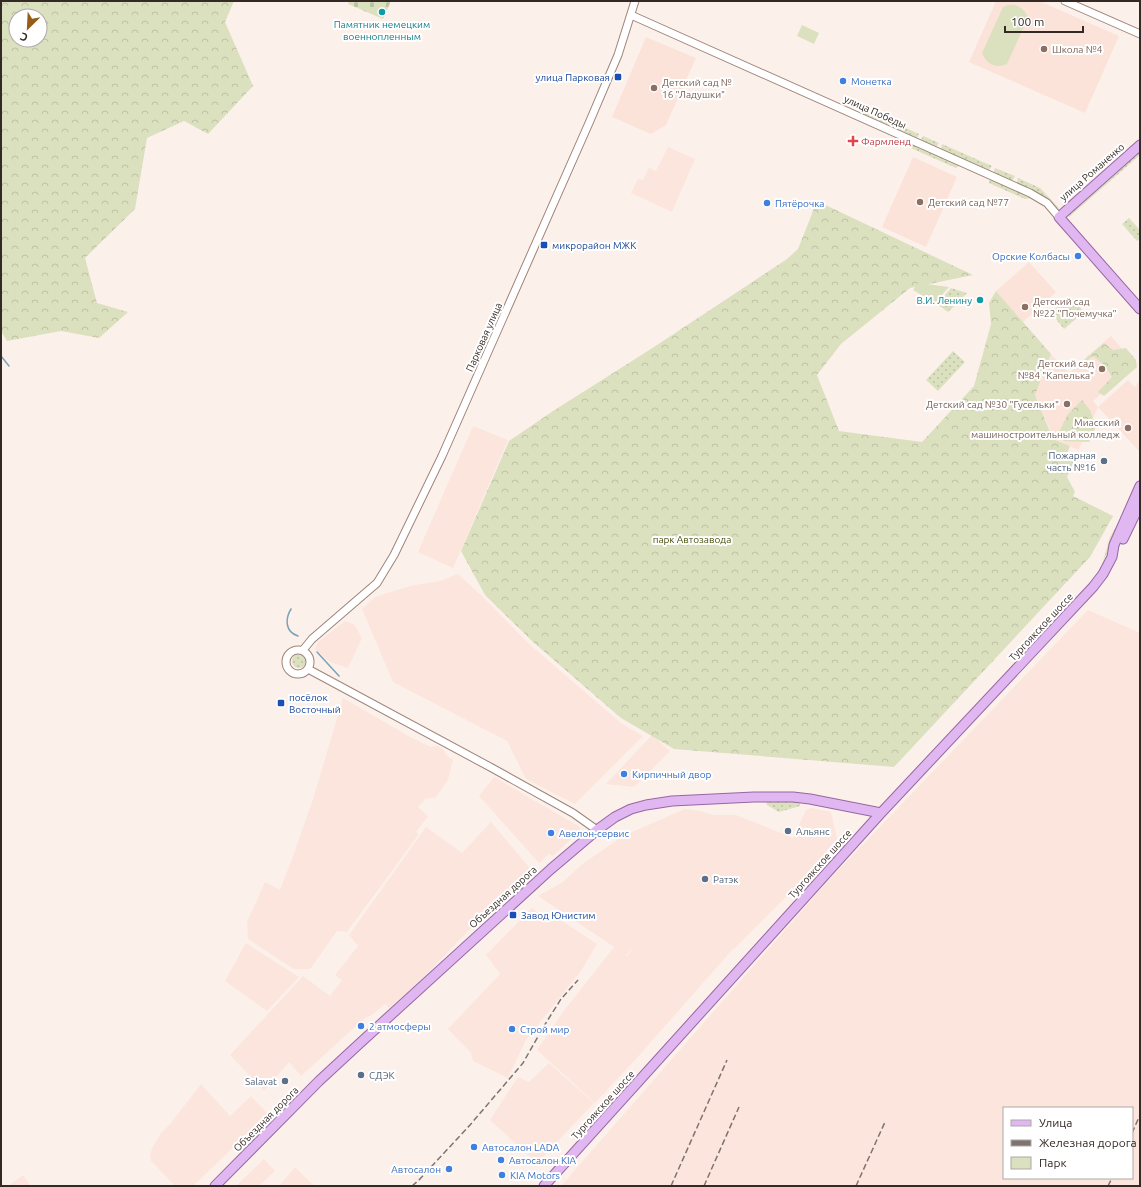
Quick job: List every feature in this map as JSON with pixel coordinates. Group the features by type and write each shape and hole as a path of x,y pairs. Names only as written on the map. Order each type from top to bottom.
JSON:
{"main road":[{"name":"улица Романенко","path":"1059,216 1140,145"},
{"name":"улица Победы","path":"1059,216 1140,309"},
{"name":"Тургоякское шоссе","path":"1112,557 1114,545 1140,486"},
{"name":"Тургоякское шоссе","path":"544,1186 881,813 1069,613 1103,574 1112,557 1120,547 1140,504"},
{"path":"1129,526 1140,515"},
{"name":"Объездная дорога","path":"215,1186 325,1076 483,930 597,830 616,817 631,809 646,804 672,801 754,797 793,797 810,799 881,813"}],"street":[{"name":"Парковая улица","path":"303,650 312,639 377,583 394,555 442,456 618,55 635,1"},
{"path":"1065,1 1140,34"},
{"name":"улица Победы","path":"631,15 1030,193 1047,203 1059,216"},
{"path":"296,650 303,650 308,654 310,664 308,669 299,674 294,673 288,669 287,666 286,661 289,653 296,650"},
{"path":"308,669 503,774 573,813 597,830"}],"shaded area":[{"name":"Школа №4","path":"996,1 1039,1 1119,36 1085,113 969,62"},
{"name":"Детский сад № 16 \"Ладушки\"","path":"646,37 696,58 666,125 651,134 612,117"},
{"path":"668,147 695,159 672,212 631,193 638,179 643,180 649,168 656,171"},
{"name":"Детский сад №77","path":"913,157 957,177 926,247 882,227"},
{"name":"Детский сад №22 \"Почемучка\"","path":"1029,262 1056,292 1023,322 996,291"},
{"name":"Детский сад №30 \"Гусельки\"","path":"1111,336 1135,364 1093,401 1098,407 1079,449 1076,449 1054,439 1035,395 1051,354 1069,373"},
{"name":"Миасский машиностроительный колледж","path":"1128,380 1135,387 1140,380 1139,451 1098,407"},
{"path":"473,426 508,440 453,568 418,552"},
{"path":"458,574 528,643 621,723 643,736 575,804 526,779 507,741 393,682 362,609 375,597 410,586 440,581"},
{"path":"1088,610 1140,633 1140,1186 561,1186 826,883"},
{"path":"345,621 354,624 362,638 348,668 330,662 315,649 318,642"},
{"path":"343,698 412,738 431,747 437,746 444,750 446,755 453,760 448,780 436,797 425,799 418,807 428,816 416,832 419,834 347,932 337,931 310,969 294,969 248,939 247,922 265,882 280,890 314,796"},
{"path":"652,735 670,751 634,787 606,784"},
{"path":"494,777 580,827 580,831 553,856 549,854 539,863 479,796"},
{"path":"812,808 831,812 837,839 795,888 733,949 595,1103 537,1050 563,1012 614,947 627,956 634,946 626,955 538,896 563,882 581,865 623,836 685,809 713,815 736,815 793,838 806,810"},
{"path":"491,822 529,867 527,875 468,931 419,982 389,1008 385,1004 372,1015 366,1017 301,1076 289,1062 264,1091 230,1055 303,976 330,996 342,980 335,975 358,946 349,935 426,827 462,853"},
{"path":"532,908 542,916 549,914 559,919 597,944 581,971 526,1040 508,1078 473,1061 471,1053 448,1029 500,974 486,955"},
{"path":"246,943 299,977 267,1011 225,981"},
{"path":"549,1063 594,1103 537,1163 490,1120 518,1077 529,1082"},
{"path":"201,1084 230,1116 251,1096 268,1114 193,1186 175,1186 151,1161 150,1156 152,1148 161,1133 171,1123"},
{"path":"264,1159 275,1171 259,1186 236,1186"},
{"path":"295,1167 309,1181 315,1186 279,1186"},
{"path":"23,1175 31,1186 8,1186"}],"green space":[{"path":"1,1 234,1 225,22 253,86 208,134 184,121 147,138 135,209 85,258 97,303 128,312 99,338 61,331 7,341 1,331"},
{"path":"349,1 391,1 383,19 348,4"},
{"path":"1015,5 1021,8 1028,18 1007,64 995,66 986,60 982,53 1003,7"},
{"path":"802,25 819,33 814,44 797,36"},
{"path":"863,109 896,124 894,127 861,113"},
{"path":"899,125 919,134 917,138 898,129"},
{"path":"923,136 939,143 936,147 921,140"},
{"path":"897,138 958,166 956,168 895,141"},
{"path":"942,144 992,166 989,170 941,149"},
{"path":"1140,149 1140,155 1069,217 1067,215"},
{"path":"995,168 1015,176 1012,181 994,173"},
{"path":"1018,178 1040,188 1059,208 1057,210 1038,194 1017,183"},
{"path":"990,179 1029,196 1030,198 1025,199 989,183"},
{"name":"парк Автозавода","path":"817,201 973,275 910,288 841,344 817,375 839,431 922,442 974,386 991,324 989,303 996,291 1051,354 1035,395 1053,439 1070,446 1066,456 1074,460 1067,477 1075,492 1073,496 1113,516 1090,557 894,767 674,749 621,718 533,642 485,595 461,551 509,441 787,259 798,249"},
{"path":"1129,218 1140,230 1140,239 1137,241 1122,224"},
{"path":"918,283 949,287 935,303 913,290"},
{"path":"951,288 967,293 948,312 937,304"},
{"path":"1070,296 1084,312 1064,329 1051,313"},
{"path":"1104,343 1113,350 1126,348 1136,360 1137,367 1104,396 1098,392 1112,377 1104,365 1093,356 1077,369 1087,357"},
{"path":"953,351 965,362 938,391 926,380"},
{"path":"1082,400 1090,410 1096,427 1089,442 1064,441 1058,434 1068,414"},
{"path":"1121,518 1102,565 1110,537"},
{"path":"296,654 302,654 306,658 306,664 302,668 296,668 292,664 292,658"},
{"path":"766,802 800,802 800,806 779,812 767,805"}],"waterway":[{"path":"1,356 9,366"},
{"path":"291,609 287,625 291,632 298,636"},
{"path":"317,652 339,676"}],"railway":[{"path":"412,1186 470,1125 523,1063 561,999 578,980"},
{"path":"671,1186 727,1060"},
{"path":"704,1186 739,1107"},
{"path":"1133,1131 1140,1115"},
{"path":"856,1186 885,1122"},
{"path":"1108,1186 1112,1179"}],"place":[{"name":"Памятник немецким военнопленным","path":"382,12"},
{"name":"Школа №4","path":"1044,49"},
{"name":"улица Парковая","path":"618,77"},
{"name":"Монетка","path":"843,81"},
{"name":"Детский сад № 16 \"Ладушки\"","path":"654,88"},
{"name":"Фармленд","path":"853,141"},
{"name":"Детский сад №77","path":"920,202"},
{"name":"Пятёрочка","path":"767,203"},
{"name":"микрорайон МЖК","path":"544,245"},
{"name":"Орские Колбасы","path":"1078,256"},
{"name":"В.И. Ленину","path":"980,300"},
{"name":"Детский сад №22 \"Почемучка\"","path":"1025,307"},
{"name":"Детский сад №84 \"Капелька\"","path":"1102,369"},
{"name":"Детский сад №30 \"Гусельки\"","path":"1067,404"},
{"name":"Миасский машиностроительный колледж","path":"1128,428"},
{"name":"Пожарная часть №16","path":"1104,461"},
{"name":"посёлок Восточный","path":"281,703"},
{"name":"Кирпичный двор","path":"624,774"},
{"name":"Альянс","path":"788,831"},
{"name":"Авелон-сервис","path":"551,833"},
{"name":"Ратэк","path":"705,879"},
{"name":"Завод Юнистим","path":"513,915"},
{"name":"2 атмосферы","path":"361,1026"},
{"name":"Строй мир","path":"512,1029"},
{"name":"СДЭК","path":"361,1075"},
{"name":"Salavat","path":"285,1081"},
{"name":"Автосалон LADA","path":"474,1147"},
{"name":"Автосалон KIA","path":"501,1160"},
{"name":"Автосалон","path":"449,1169"},
{"name":"KIA Motors","path":"502,1175"}]}
